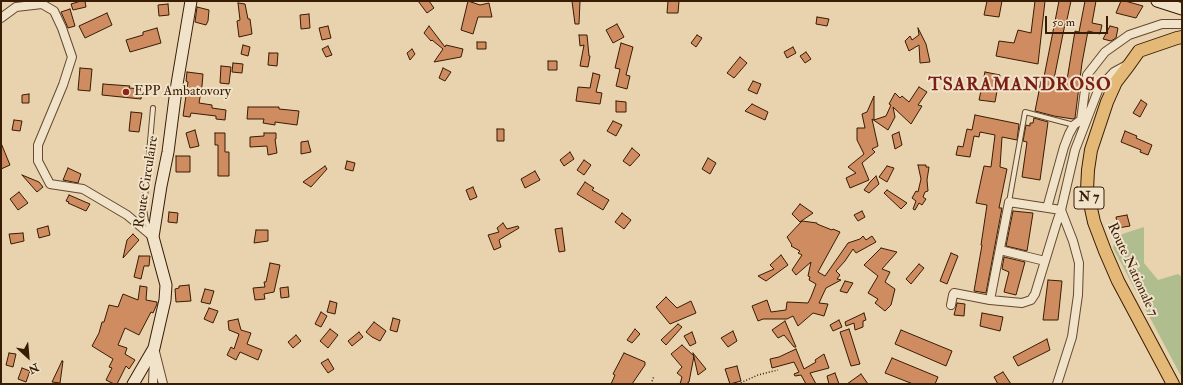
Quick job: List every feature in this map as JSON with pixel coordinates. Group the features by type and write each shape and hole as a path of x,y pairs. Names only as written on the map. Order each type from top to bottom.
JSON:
{"main road":[{"name":"Route Nationale 7","path":"1173,384 1118,281 1094,222 1087,190 1091,150 1107,102 1116,82 1139,51 1182,37"}],"street":[{"name":"Route Circulaire","path":"134,384 154,348 165,300 166,285 153,237 168,152 176,90 191,1"},
{"path":"1157,1 1182,9"},
{"path":"1,18 16,7 42,4 54,11 62,28 72,57 63,85 38,144 38,161 50,184 83,189 127,214 153,237"},
{"path":"1047,208 1069,134 1074,125 1081,120 1087,75 1105,52 1129,36 1162,24 1182,24"},
{"path":"951,305 954,293 990,300 1022,303 1031,300 1035,294 1061,210 1075,150 1100,88 1114,72 1129,65"},
{"path":"990,300 1009,202 1061,210"},
{"path":"1057,384 1072,337 1078,295 1079,263 1073,241 1061,210"},
{"path":"1000,250 1045,261"},
{"path":"153,384 154,348"},
{"path":"154,348 163,384"}],"lane":[{"path":"153,108 144,209 146,221 153,237"},
{"path":"1009,202 1025,112 1074,125"}],"path":[{"path":"738,384 758,375 778,370"},
{"path":"651,384 654,376"}],"green space":[{"path":"1144,227 1144,263 1158,280 1178,274 1182,277 1182,378 1113,248 1116,236"}],"building":[{"path":"85,1 86,7 73,10 71,4"},
{"path":"418,1 429,1 434,8 427,13"},
{"path":"468,1 480,5 489,3 492,17 478,17 473,34 461,30"},
{"path":"572,1 580,1 579,24 575,24"},
{"path":"668,1 679,1 678,13 667,13"},
{"path":"987,1 1002,1 999,17 984,15"},
{"path":"1035,1 1045,1 1038,64 996,56 999,41 1014,43 1018,30 1031,33"},
{"path":"1059,1 1071,1 1053,84 1066,86 1075,31 1079,32 1085,1 1096,1 1092,23 1102,25 1100,34 1088,31 1082,63 1075,118 1073,119 1035,111 1041,81 1043,82"},
{"path":"1121,1 1143,6 1136,18 1116,13"},
{"path":"238,3 245,4 248,19 250,19 252,34 239,37 237,21 240,20"},
{"path":"168,4 169,15 159,16 158,5"},
{"path":"197,7 209,10 206,25 195,22"},
{"path":"70,9 75,26 68,28 61,12"},
{"path":"107,13 112,25 85,38 79,26"},
{"path":"309,14 310,28 301,29 300,15"},
{"path":"817,17 829,19 827,26 816,24"},
{"path":"617,24 624,37 613,43 606,30"},
{"path":"328,26 331,38 322,40 319,28"},
{"path":"429,26 445,47 446,45 463,49 461,57 434,62 443,49 432,40 431,41 424,33"},
{"path":"1110,26 1118,28 1116,38 1111,41 1103,39"},
{"path":"157,28 161,43 130,52 126,40 143,35 143,32"},
{"path":"918,28 926,44 930,62 920,63 919,45 909,51 905,41 910,36 912,40 919,35"},
{"path":"579,35 587,35 590,56 588,67 580,66 584,45 580,46"},
{"path":"697,35 702,38 696,47 691,43"},
{"path":"477,42 486,42 486,49 477,49"},
{"path":"621,43 633,47 626,75 630,76 627,89 616,86 620,69 615,68"},
{"path":"243,45 250,47 248,56 241,54"},
{"path":"328,46 332,55 326,57 322,49"},
{"path":"793,47 796,53 787,58 784,52"},
{"path":"412,49 415,54 410,60 407,53"},
{"path":"806,52 811,59 805,63 800,56"},
{"path":"269,53 278,53 277,66 268,65"},
{"path":"740,57 747,63 734,78 727,73"},
{"path":"548,61 557,61 557,70 548,70"},
{"path":"233,63 243,64 242,73 232,72"},
{"path":"221,66 231,67 229,84 220,83"},
{"path":"80,68 92,69 90,91 78,90"},
{"path":"443,68 451,72 445,81 439,78"},
{"path":"187,72 203,74 199,103 212,105 212,108 226,110 225,120 216,119 216,116 191,113 190,117 183,116 188,82 186,81"},
{"path":"985,72 1000,75 995,102 979,100"},
{"path":"593,73 600,75 596,92 602,93 600,104 576,101 578,87 590,88"},
{"path":"753,81 761,84 757,94 748,90"},
{"path":"103,84 130,86 129,88 142,89 141,99 102,95"},
{"path":"919,87 927,92 918,105 922,106 911,124 893,107 895,117 888,130 872,119 878,146 872,149 875,152 862,163 869,180 850,188 846,178 856,173 848,167 864,154 857,140 857,128 865,128 862,114 867,112 874,96 874,120 886,116 891,105 889,104 895,93 900,98 902,96 909,102"},
{"path":"29,94 29,103 22,103 22,95"},
{"path":"1141,100 1147,104 1140,117 1133,113"},
{"path":"616,101 626,102 626,112 616,112"},
{"path":"752,104 768,112 765,120 745,111"},
{"path":"248,107 279,107 279,109 299,111 297,125 275,122 275,125 263,123 264,119 247,119"},
{"path":"131,112 142,113 139,132 129,131"},
{"path":"975,115 1019,124 1017,140 1002,137 1000,167 1007,169 999,208 1002,208 986,293 974,291 987,205 976,203 984,166 991,167 995,135 980,132 979,137 974,136 970,157 956,155 958,146 963,147 967,129 972,130"},
{"path":"1034,118 1048,122 1040,180 1022,177 1027,142 1023,141 1026,125 1030,126 1030,123 1033,123"},
{"path":"14,120 22,121 20,131 12,130"},
{"path":"613,121 622,125 616,136 607,131"},
{"path":"497,129 504,129 504,141 497,141"},
{"path":"195,130 199,146 190,148 186,133"},
{"path":"1125,131 1152,145 1148,155 1140,152 1141,150 1121,142"},
{"path":"899,132 902,145 895,149 892,135"},
{"path":"215,133 225,133 225,152 229,152 229,176 218,176 218,145 215,145"},
{"path":"264,133 276,133 275,139 277,153 268,155 267,146 250,147 250,137 264,136"},
{"path":"308,141 311,152 301,154 301,142"},
{"path":"1,143 10,165 1,169"},
{"path":"632,148 640,155 630,166 623,161"},
{"path":"570,152 574,159 564,166 560,160"},
{"path":"176,156 190,156 190,172 176,172"},
{"path":"708,158 716,163 710,174 702,169"},
{"path":"584,160 591,165 584,175 577,170"},
{"path":"347,161 355,163 353,171 345,169"},
{"path":"918,165 926,165 926,167 929,167 927,180 928,191 925,192 923,197 926,199 922,205 919,203 915,210 913,209 916,201 912,198 916,191 918,192 921,179"},
{"path":"325,166 327,169 311,187 303,182"},
{"path":"887,166 894,168 887,182 879,177"},
{"path":"68,168 81,174 78,183 63,180"},
{"path":"535,171 540,180 525,188 521,179"},
{"path":"22,175 39,182 43,187 37,192"},
{"path":"876,176 879,184 869,193 864,190 870,182"},
{"path":"585,182 594,188 592,190 609,200 603,210 577,194"},
{"path":"473,187 477,197 470,200 466,190"},
{"path":"887,190 907,203 901,209 884,193"},
{"path":"19,192 28,203 18,210 10,199"},
{"path":"69,195 90,204 86,211 68,203 69,202 66,201"},
{"path":"800,204 813,213 800,222 792,214"},
{"path":"862,211 865,217 858,221 854,215"},
{"path":"1013,211 1033,213 1027,251 1006,246"},
{"path":"169,212 178,213 177,223 168,222"},
{"path":"622,213 631,220 624,229 615,222"},
{"path":"1127,215 1130,226 1118,228 1116,217"},
{"path":"802,221 817,223 840,232 818,272 825,276 848,243 860,239 863,236 866,240 872,236 876,242 856,253 853,249 836,271 840,275 837,279 841,280 826,288 819,303 828,304 824,316 813,313 798,326 793,316 787,319 763,319 758,321 752,306 767,300 771,312 786,310 787,302 808,303 811,297 816,284 809,280 810,277 808,276 811,262 796,275 792,270 802,255 798,253 800,251 791,246 792,245 787,237"},
{"path":"503,223 507,229 518,226 519,228 499,240 501,247 494,250 488,235 499,232 497,228"},
{"path":"48,226 50,235 39,238 37,229"},
{"path":"562,228 565,251 559,252 555,229"},
{"path":"256,230 268,230 268,241 254,243"},
{"path":"23,233 24,241 11,244 9,234"},
{"path":"133,234 139,240 123,258 127,240"},
{"path":"881,248 897,252 882,269 890,272 885,282 895,289 891,305 885,311 875,303 878,299 868,293 878,276 864,265"},
{"path":"951,253 958,256 947,284 940,281"},
{"path":"781,255 788,265 766,281 758,276 774,269 770,265"},
{"path":"139,256 150,256 149,266 144,266 141,279 134,277"},
{"path":"1004,257 1025,262 1016,295 1004,292 1009,272 1002,269"},
{"path":"270,263 280,265 274,292 264,294 265,299 255,300 253,288 265,287 264,282 266,282"},
{"path":"919,264 924,268 911,284 906,279"},
{"path":"1048,280 1062,281 1058,320 1043,320"},
{"path":"845,281 853,283 847,293 840,291"},
{"path":"189,285 191,301 176,302 175,289 179,288 179,286"},
{"path":"140,286 147,287 146,300 157,302 157,304 139,335 125,328 118,345 127,348 125,354 135,360 129,369 126,366 117,384 114,384 106,380 112,368 109,367 113,359 92,346 99,333 102,322 104,322 109,305 118,307 123,294 138,300"},
{"path":"288,287 289,297 281,298 280,288"},
{"path":"205,289 214,291 210,304 201,302"},
{"path":"666,297 677,308 691,301 696,313 670,324 656,307"},
{"path":"330,301 337,303 335,314 327,312"},
{"path":"957,303 965,304 964,316 954,315"},
{"path":"209,308 218,311 213,323 204,319"},
{"path":"321,312 327,316 321,327 315,324"},
{"path":"864,313 866,320 863,321 863,327 855,330 854,323 846,326 845,322"},
{"path":"982,313 1003,317 1000,331 980,326"},
{"path":"393,318 400,320 397,332 390,330"},
{"path":"238,319 241,330 251,333 247,344 262,350 258,360 240,352 236,360 227,355 231,347 234,349 239,334 229,330 228,321"},
{"path":"839,320 842,327 833,331 830,325"},
{"path":"785,321 796,347 794,347 784,335 778,338 772,330"},
{"path":"374,322 386,331 380,341 366,332"},
{"path":"678,324 682,327 666,345 661,340"},
{"path":"330,329 338,335 328,348 320,341"},
{"path":"635,329 640,334 632,343 627,340"},
{"path":"849,329 860,364 851,366 840,332"},
{"path":"901,330 952,351 946,366 895,344"},
{"path":"733,331 737,341 728,347 721,338"},
{"path":"359,332 363,337 352,346 348,341"},
{"path":"692,332 696,343 690,346 684,336"},
{"path":"296,335 301,341 293,348 288,342"},
{"path":"1047,339 1050,350 1018,366 1013,357"},
{"path":"682,345 694,356 689,382 686,384 680,384 682,377 677,373 682,367 671,354"},
{"path":"796,349 804,369 816,362 815,360 824,354 829,368 810,373 816,384 806,384 801,375 795,376 794,374 799,372 794,362 772,368 770,359 779,357"},
{"path":"9,353 16,354 13,367 6,365"},
{"path":"624,353 645,362 645,365 632,384 611,384 615,375 613,374"},
{"path":"693,353 706,369 698,375"},
{"path":"892,358 938,377 935,384 913,384 885,373"},
{"path":"328,359 334,369 328,373 321,363"},
{"path":"62,361 60,383 52,382"},
{"path":"737,366 741,381 730,384 725,369"},
{"path":"22,368 30,371 26,382 18,379"},
{"path":"1003,372 1011,384 998,384 994,377"},
{"path":"835,373 839,384 829,384 827,376"},
{"path":"861,374 868,384 847,384"}],"place":[{"name":"EPP Ambatovory","path":"126,92"}],"district":[{"name":"TSARAMANDROSO","path":"1020,86"}]}
